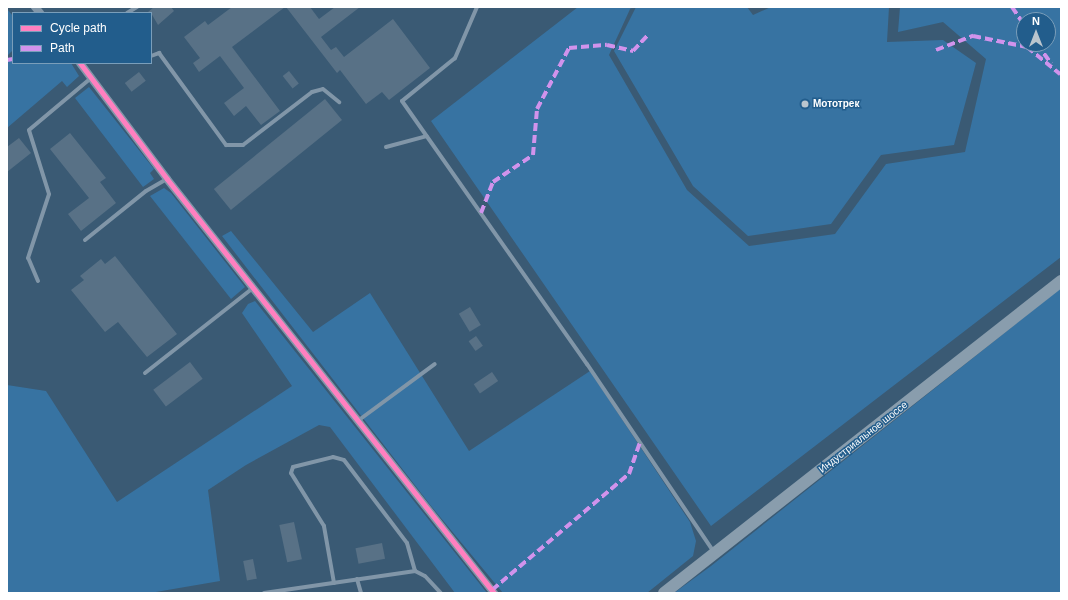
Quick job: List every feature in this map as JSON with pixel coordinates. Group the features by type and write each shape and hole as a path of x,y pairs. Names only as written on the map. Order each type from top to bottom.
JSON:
{"main road":[{"name":"Индустриальное шоссе","path":"664,593 1061,281"}],"street":[{"path":"81,64 167,179 359,420 494,593"}],"lane":[{"path":"477,7 455,58 402,101 587,364 715,554"},
{"path":"152,56 159,53 226,145 243,145 312,92 323,89 339,102"},
{"path":"38,281 28,258 49,194 29,130 91,78"},
{"path":"386,147 427,136"},
{"path":"85,240 146,191 167,179"},
{"path":"145,373 253,288"},
{"path":"359,420 435,364"},
{"path":"334,583 324,526 291,473 293,467 333,458 344,460 407,543 415,570"},
{"path":"264,593 415,570 425,576 441,593"},
{"path":"357,579 361,593"}],"shaded area":[{"path":"578,7 631,7 609,55 687,190 749,246 835,234 886,164 965,152 986,59 943,22 898,32 900,7 1061,7 1061,257 711,526 431,121"},
{"name":"Мототрек","path":"636,7 747,7 753,15 771,7 889,7 887,42 943,40 976,63 954,145 881,155 831,224 748,236 693,186 614,51"},
{"path":"7,9 12,15 12,51 7,56"},
{"path":"7,57 12,61 12,64 72,64 79,76 67,87 62,81 7,128"},
{"path":"89,87 154,169 150,173 154,179 143,187 75,98"},
{"path":"164,188 171,193 245,287 231,299 150,196"},
{"path":"231,231 313,332 370,293 469,451 590,371 690,522 696,541 693,556 647,593 503,593 431,506 222,236"},
{"path":"1061,288 1061,593 674,593 711,566"},
{"path":"255,301 487,593 455,593 330,427 319,425 246,465 208,490 220,581 150,593 7,593 7,385 46,391 117,502 292,386 242,313 248,304"}],"building":[{"path":"154,7 171,7 174,11 158,25 152,12 148,12"},
{"path":"232,7 285,7 232,47 280,111 261,125 246,106 234,116 224,103 244,88 220,56 199,72 193,63 200,58 184,37 205,21 208,25"},
{"path":"286,7 310,7 319,19 335,7 360,7 321,37 331,50 336,47 344,57 393,19 430,68 389,100 382,92 366,104 340,70 337,73"},
{"path":"289,71 299,84 293,89 283,76"},
{"path":"139,72 146,81 132,92 125,83"},
{"path":"325,99 342,120 231,210 214,189"},
{"path":"70,133 106,178 100,182 116,203 81,231 68,214 89,198 50,149"},
{"path":"19,138 31,153 7,172 7,147"},
{"path":"115,256 177,334 147,357 118,322 105,332 71,290 84,280 80,276 101,259 105,264"},
{"path":"470,307 481,325 470,332 459,314"},
{"path":"476,336 483,346 476,351 469,341"},
{"path":"190,362 203,379 166,406 153,390"},
{"path":"492,372 498,381 480,393 474,384"},
{"path":"294,522 302,559 287,562 279,525"},
{"path":"382,543 385,559 359,564 355,548"},
{"path":"253,559 257,579 247,581 243,561"}],"marked path":[{"path":"1012,7 1016,13"},
{"path":"481,213 493,182 533,155 537,109 569,48 607,45 633,51 648,35"},
{"path":"936,50 973,36 1027,47 1060,74"},
{"path":"1043,52 1051,63"},
{"path":"7,60 12,59"},
{"path":"492,590 629,474 640,442"}],"cycle path":[{"path":"81,64 167,179 494,593"}],"place":[{"name":"Мототрек","path":"805,104"}]}
